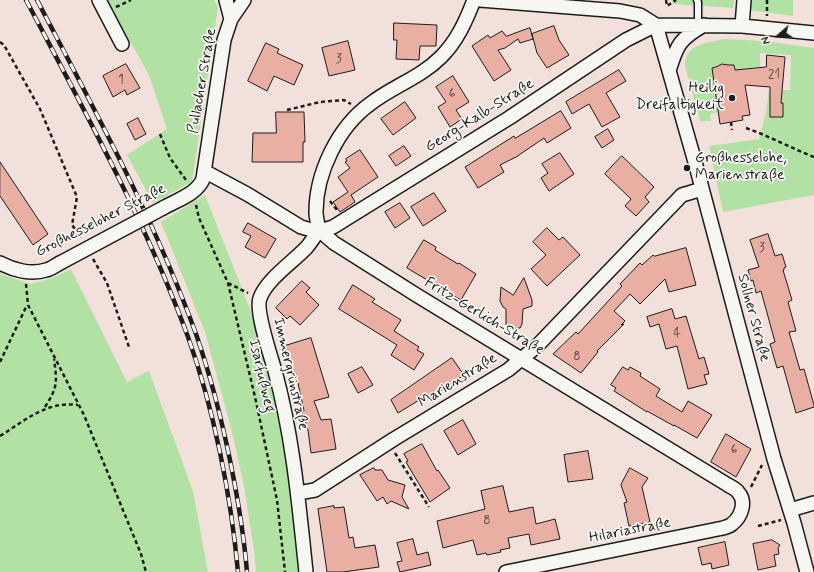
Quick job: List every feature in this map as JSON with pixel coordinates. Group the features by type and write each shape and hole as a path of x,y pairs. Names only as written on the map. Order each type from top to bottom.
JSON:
{"street":[{"path":"99,0 122,44"},
{"path":"226,0 231,19"},
{"name":"Pullacher Straße","path":"204,172 224,40 231,19 244,0"},
{"path":"259,299 265,289 284,268 307,247 319,230 316,214 317,195 324,170 336,142 344,130 370,104 384,94 422,74 440,58 462,30 474,0"},
{"path":"480,0 620,11 640,15 656,25 742,26 814,32"},
{"path":"742,26 744,0"},
{"name":"Sollner Straße","path":"656,25 702,188 774,459 807,572"},
{"name":"Georg-Kalb-Straße","path":"319,230 333,227 509,118 626,40 656,25"},
{"path":"669,71 679,44 702,25"},
{"name":"Großhesseloher Straße","path":"0,263 25,272 46,270 192,192 200,186 204,172"},
{"name":"Fritz-Gerlich-Straße","path":"204,172 247,194 301,227 309,230 319,230 334,243 733,488 738,492 742,499"},
{"name":"Marienstraße","path":"298,493 315,490 389,442 508,370 537,346 682,195 702,188"},
{"name":"Immergrünstraße","path":"259,299 260,316 283,400 298,493 306,572"},
{"name":"Hilariastraße","path":"506,572 723,528 732,524 742,510 742,499"},
{"path":"790,510 814,503"}],"lane":[{"path":"697,0 702,25"}],"path":[{"path":"666,0 667,6 676,0"},
{"path":"0,42 4,45 40,109 77,197 72,225 84,243"},
{"path":"287,110 320,102 344,100 361,112"},
{"path":"731,122 732,130"},
{"path":"746,128 766,135 814,157"},
{"name":"Isarfußweg","path":"160,134 170,158 186,179 192,192 199,218 228,283 255,397 277,500 285,572"},
{"path":"320,186 344,220"},
{"path":"92,256 107,283 129,347"},
{"path":"25,272 28,304 87,422 141,554 146,572"},
{"path":"228,283 259,299"},
{"path":"0,362 28,304"},
{"path":"45,408 52,396 57,381 54,357"},
{"path":"0,436 45,408 66,404 78,405"},
{"path":"389,442 429,507"},
{"path":"751,487 763,463"},
{"path":"758,526 778,521"}],"green space":[{"path":"107,0 214,0 218,7 192,182 153,203 127,155 167,129 149,75"},
{"path":"672,0 734,0 733,8 673,4"},
{"path":"749,0 793,0 793,16 748,10"},
{"path":"724,39 764,41 814,48 814,195 723,212 709,146 759,139 766,112 769,90 790,90 791,55 760,53 760,67 735,70 734,65 727,66 723,64 712,68 718,112 710,114 711,121 700,121 685,66 686,58 693,48 698,45"},
{"path":"205,195 252,314 279,418 293,497 300,572 256,572 244,486 232,432 205,332 161,222"},
{"path":"71,269 127,382 149,371 193,491 208,572 0,572 0,274 31,284 52,278"}],"building":[{"path":"394,23 437,25 436,46 420,46 419,60 396,59 397,40 394,40"},
{"path":"554,26 559,40 569,55 547,68 537,53 532,34"},
{"path":"530,28 533,39 520,43 518,39 505,48 498,50 511,70 494,81 472,46 488,35 490,38 502,31 506,36"},
{"path":"348,41 355,70 329,76 322,48"},
{"path":"266,43 279,49 277,53 303,65 294,85 274,76 267,91 248,81"},
{"path":"767,55 785,57 781,103 783,103 783,117 770,117 770,87 745,85 750,115 742,116 743,120 720,124 712,68 722,64 734,65 735,70 766,67"},
{"path":"126,64 140,88 127,95 125,90 113,97 103,76"},
{"path":"619,70 626,81 606,93 620,117 602,127 589,104 572,114 566,102"},
{"path":"453,76 469,102 456,110 462,119 450,127 438,107 446,102 436,87"},
{"path":"405,102 416,118 393,135 381,119"},
{"path":"561,111 571,128 547,143 544,138 516,157 500,165 504,172 478,188 465,167 514,136 515,138"},
{"path":"276,112 304,112 305,142 303,142 303,162 252,162 253,133 276,133"},
{"path":"138,118 146,134 135,140 127,124"},
{"path":"608,129 614,140 602,148 595,137"},
{"path":"404,146 411,156 396,166 389,156"},
{"path":"360,150 378,177 351,195 355,202 340,212 333,202 348,192 338,177 350,168 345,162 347,161 346,159"},
{"path":"560,153 574,174 549,191 541,178 548,173 542,164"},
{"path":"622,156 654,187 645,197 649,202 636,216 625,206 631,199 605,174"},
{"path":"0,162 48,234 33,245 0,196"},
{"path":"434,193 446,211 423,226 411,207"},
{"path":"400,203 410,218 395,228 385,212"},
{"path":"248,223 276,239 265,258 245,247 251,236 243,232"},
{"path":"547,228 559,240 563,237 580,255 547,286 531,269 546,255 533,242"},
{"path":"768,234 775,256 782,254 786,267 783,270 792,300 788,302 796,331 789,332 800,370 804,369 814,405 814,407 796,413 783,366 777,368 770,344 775,342 761,291 756,293 753,280 751,281 748,270 759,267 750,240"},
{"path":"424,240 436,247 435,250 476,274 461,300 407,268"},
{"path":"686,248 696,285 669,292 665,279 640,304 630,294 614,311 625,321 621,325 624,324 597,351 598,352 581,373 553,354 576,332 578,334 622,286 620,284 640,263 642,265 653,255"},
{"path":"524,278 532,300 532,306 523,309 522,324 520,328 511,329 506,325 506,309 500,301 501,287 513,295"},
{"path":"302,281 310,288 306,292 319,305 300,325 290,316 287,319 276,308"},
{"path":"353,285 375,299 372,302 401,320 394,331 419,347 417,350 424,354 414,370 391,355 397,345 339,309"},
{"path":"672,309 675,319 686,316 699,359 704,357 709,374 704,375 707,384 688,389 677,346 666,349 659,324 650,327 647,317"},
{"path":"311,338 329,397 314,401 321,420 331,419 336,449 311,453 308,430 302,412 304,411 296,374 294,375 285,346"},
{"path":"452,358 464,375 436,394 434,391 398,413 391,400"},
{"path":"362,367 373,385 358,393 348,374"},
{"path":"623,367 628,370 630,367 641,373 640,376 660,389 656,396 682,412 688,401 712,415 697,438 647,412 614,391 616,388 611,385"},
{"path":"463,420 476,444 458,455 444,431"},
{"path":"726,434 751,449 736,477 711,462"},
{"path":"422,444 437,471 438,470 450,488 430,502 406,462 408,461 404,454"},
{"path":"588,451 593,479 568,482 564,455"},
{"path":"374,468 375,470 382,470 388,480 405,485 402,497 409,509 391,501 387,504 383,497 377,501 360,475"},
{"path":"630,468 648,478 642,487 650,522 629,526 624,503 627,502 621,485"},
{"path":"503,486 509,512 533,507 536,524 555,519 560,539 531,545 529,534 508,538 510,548 500,550 501,552 487,555 486,553 477,555 473,540 443,548 437,521 485,509 481,491"},
{"path":"334,506 334,508 344,507 349,538 353,537 355,548 375,545 379,567 343,572 327,572 318,509"},
{"path":"413,539 417,555 428,552 431,565 400,572 397,562 402,561 397,543"},
{"path":"772,540 780,545 778,548 779,554 774,555 776,566 758,570 753,544"},
{"path":"725,542 729,565 712,569 711,563 702,565 698,548"}],"railway":[{"path":"26,0 113,166 153,250 188,337 206,393 220,453 231,513 238,572"},
{"path":"37,0 122,164 142,206 196,334 211,383 228,449 234,478 247,572"}],"place":[{"name":"Heilig Dreifaltigkeit","path":"732,98"},
{"name":"Großhesselohe, Marienstraße","path":"687,168"}]}
